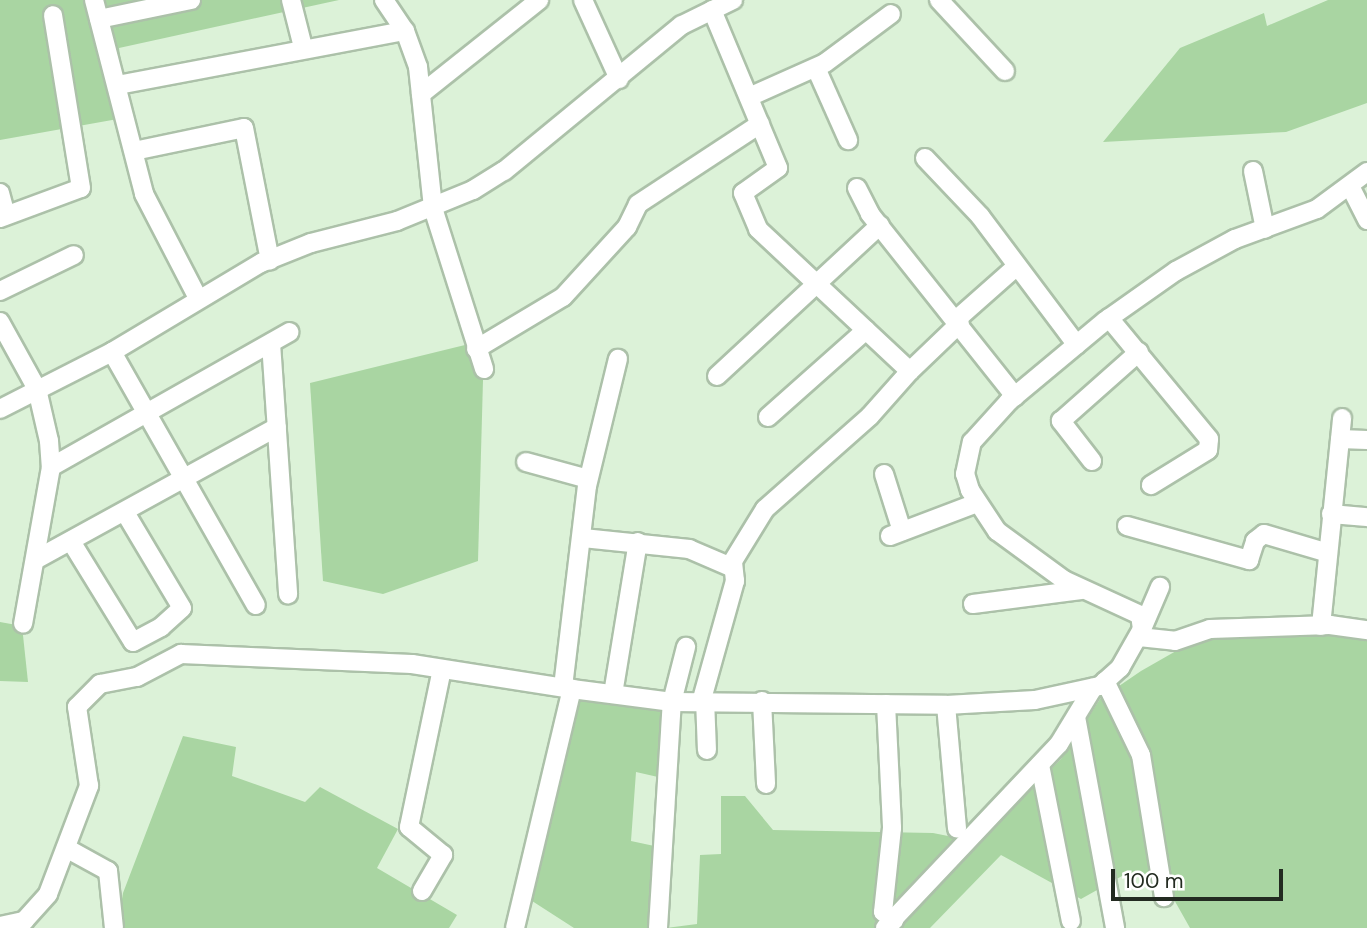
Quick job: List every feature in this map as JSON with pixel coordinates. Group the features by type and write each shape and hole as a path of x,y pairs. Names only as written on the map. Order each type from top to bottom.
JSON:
{"street":[{"path":"94,0 144,194 198,298"},
{"path":"99,19 191,0"},
{"path":"291,0 303,47"},
{"path":"384,0 404,31 421,94 433,208 484,369"},
{"path":"421,94 539,0"},
{"path":"583,0 619,79"},
{"path":"0,409 112,352 198,298 270,260 433,208 504,172 682,25 733,0"},
{"path":"939,0 1005,71"},
{"path":"712,10 778,168 743,193 743,201 758,229 910,371"},
{"path":"749,97 816,68 891,14"},
{"path":"0,193 3,216 81,188 53,15"},
{"path":"118,85 303,47 404,31"},
{"path":"816,68 848,140"},
{"path":"476,349 564,297 627,227 638,204 760,124"},
{"path":"134,151 244,128 270,260"},
{"path":"925,158 1017,266 1077,345"},
{"path":"1253,172 1265,229"},
{"path":"1140,633 1140,615 1081,590 1012,544 977,503 965,474 967,455 980,429 1109,318 1176,271 1265,229 1317,209 1351,188 1367,172"},
{"path":"857,188 880,225 959,321 1015,397"},
{"path":"1351,188 1367,220"},
{"path":"717,376 880,225"},
{"path":"0,290 74,255"},
{"path":"731,567 776,495 870,416 959,321 1017,266"},
{"path":"1109,318 1209,439 1208,450 1151,485"},
{"path":"0,322 37,389 51,467 23,624"},
{"path":"768,418 866,330"},
{"path":"51,467 148,415 290,332"},
{"path":"271,343 288,594"},
{"path":"112,352 256,606"},
{"path":"1092,461 1061,421 1139,352"},
{"path":"515,928 567,688 588,479 618,359"},
{"path":"1321,626 1325,552 1342,418"},
{"path":"35,560 126,514 276,427"},
{"path":"1340,439 1367,440"},
{"path":"526,462 588,479"},
{"path":"884,474 896,534 977,503"},
{"path":"72,543 133,642 161,627 182,608 126,514"},
{"path":"1331,514 1367,517"},
{"path":"1127,526 1249,560 1255,541 1264,534 1325,552"},
{"path":"583,538 689,549 731,567 736,581 703,699 707,750"},
{"path":"613,694 638,542"},
{"path":"886,704 892,828 883,912 889,924 1041,765 1099,684 1140,633 1160,587"},
{"path":"973,604 1081,590"},
{"path":"1140,633 1175,641 1210,629 1321,626 1367,630"},
{"path":"658,928 673,702 686,647"},
{"path":"0,926 35,913 66,848 89,786 77,707 100,684 136,677 181,654 442,669 673,702 703,699 946,705 1035,700 1099,684"},
{"path":"422,891 443,855 409,827 442,669"},
{"path":"1099,684 1140,755 1164,897"},
{"path":"761,701 766,784"},
{"path":"946,705 957,828"},
{"path":"1076,717 1115,928"},
{"path":"1041,765 1071,921"},
{"path":"66,848 108,871 114,928"}],"green space":[{"path":"0,0 339,0 119,48 129,117 0,140"},
{"path":"1328,0 1367,0 1367,103 1286,132 1103,142 1180,48 1264,13 1267,26"},
{"path":"469,344 483,380 478,561 383,594 323,581 310,383"},
{"path":"0,622 22,626 28,682 0,681"},
{"path":"1331,629 1367,638 1367,928 1190,928 1168,889 1146,876 1122,876 1081,899 1001,855 930,928 666,928 697,924 700,855 721,854 721,796 745,796 773,830 933,833 968,840 988,831 1061,759 1100,699 1141,671 1197,639"},
{"path":"576,697 664,708 658,777 636,772 631,841 659,847 652,928 574,928 529,899"},
{"path":"183,736 236,747 232,776 305,802 320,787 398,829 377,868 457,915 449,928 117,928 123,893"}]}
